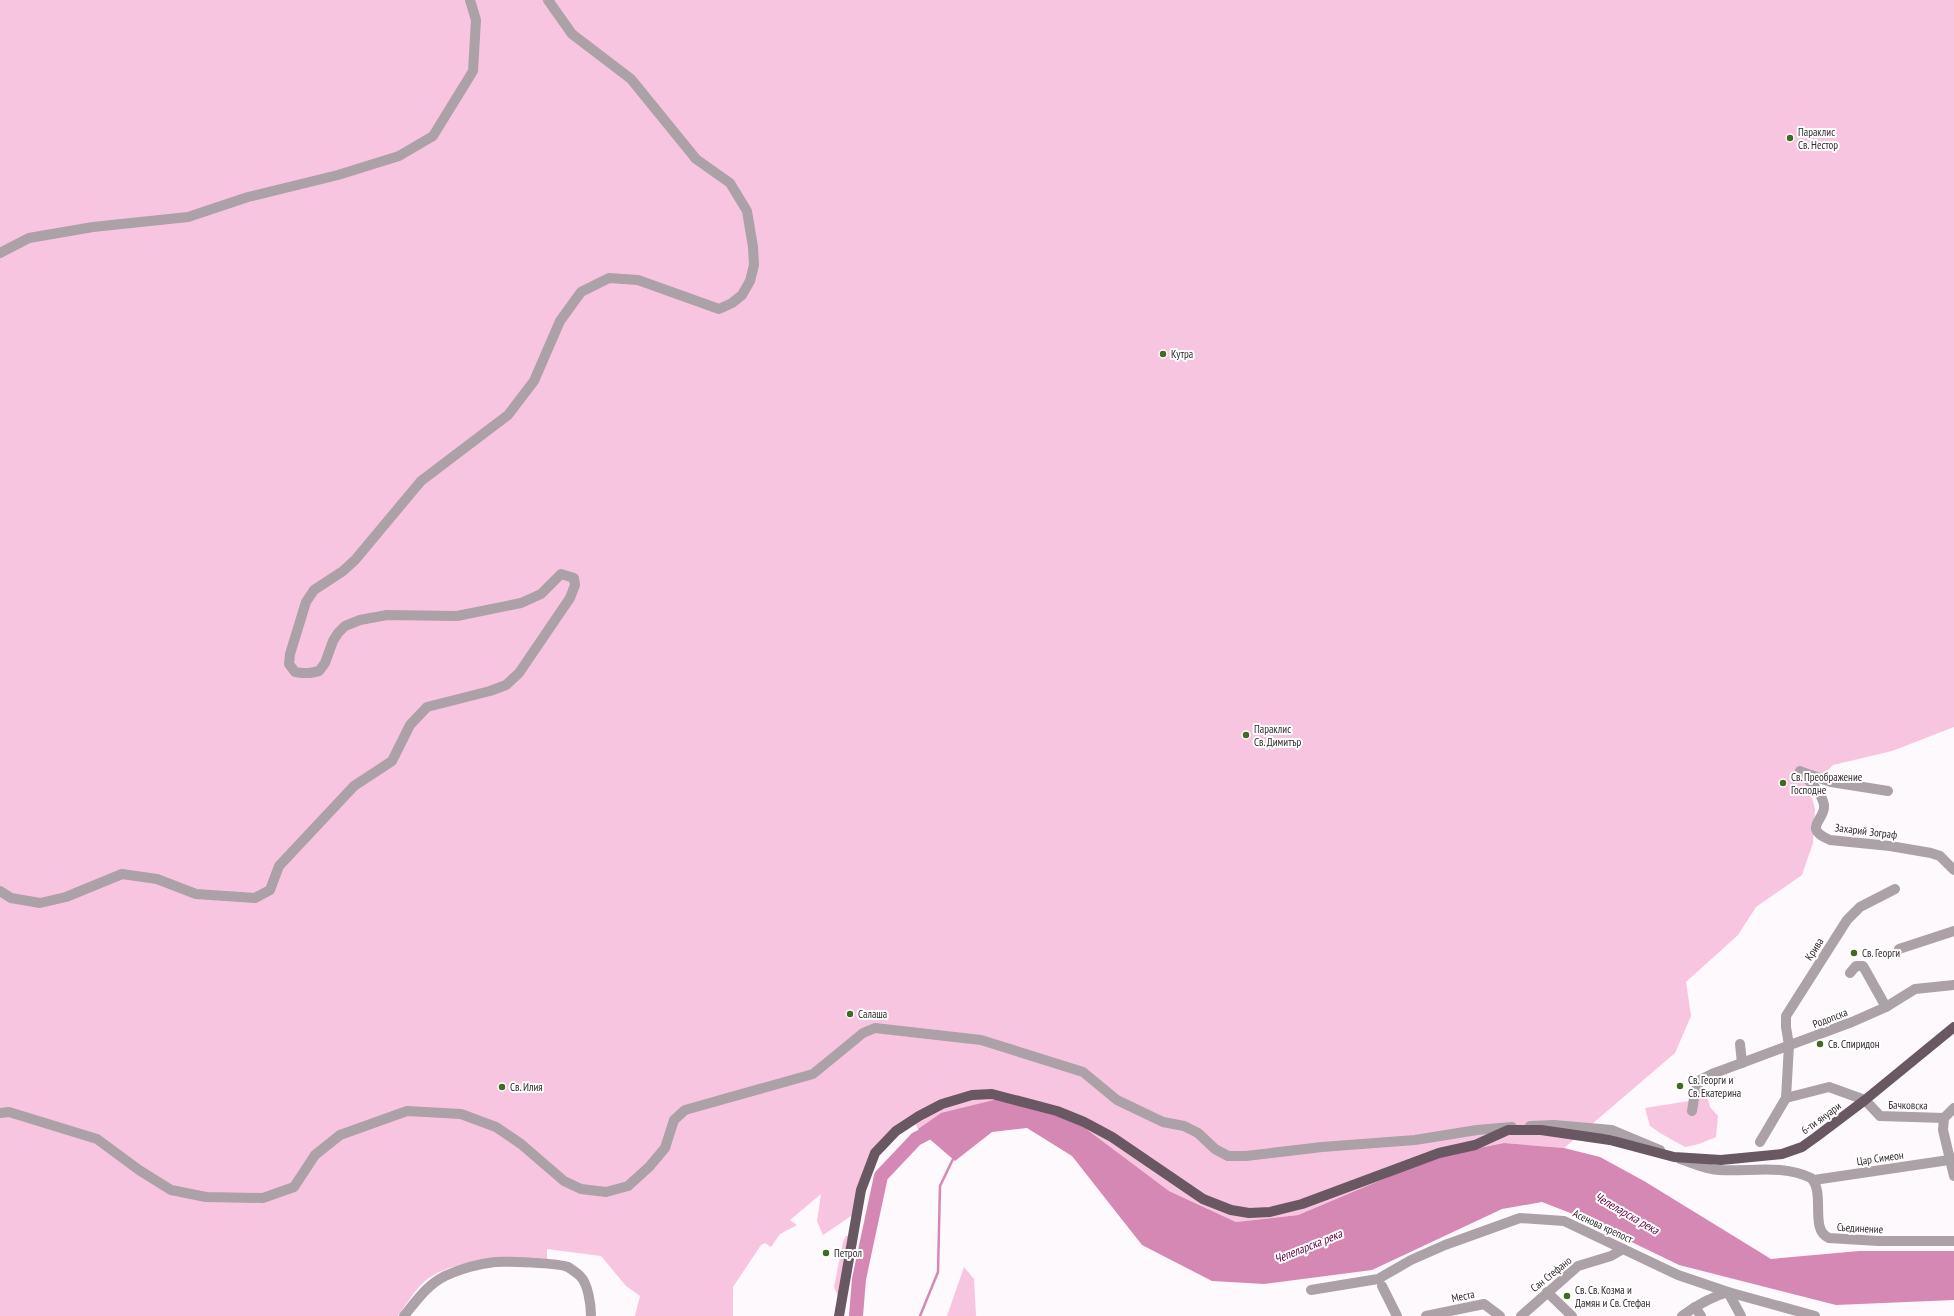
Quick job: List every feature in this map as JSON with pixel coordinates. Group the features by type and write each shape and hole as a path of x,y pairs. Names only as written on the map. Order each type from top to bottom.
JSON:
{"main road":[{"name":"6-ти януари","path":"839,1316 862,1190 875,1154 896,1131 919,1116 942,1104 972,1095 992,1094 1057,1111 1084,1122 1112,1137 1203,1199 1231,1210 1249,1213 1270,1212 1302,1204 1406,1164 1439,1153 1475,1145 1508,1130 1540,1130 1610,1140 1674,1157 1720,1160 1782,1154 1802,1146 1816,1137 1865,1100 1954,1027"}],"street":[{"path":"0,253 29,238 93,227 188,217 248,198 338,175 399,156 433,136 473,71 476,20 470,0"},
{"path":"0,891 11,898 40,903 66,896 122,874 157,878 196,894 255,898 270,890 279,866 354,786 392,761 410,725 427,707 490,691 506,685 519,673 570,598 575,585 574,578 561,574 541,594 521,603 456,616 373,617 346,626 338,633 333,641 325,663 319,671 310,673 295,672 290,664 290,654 306,602 314,590 343,572 355,560 421,482 508,415 534,381 560,321 581,292 609,278 638,280 719,309 732,303 742,295 750,281 754,265 753,247 747,211 730,183 696,159 631,79 572,34 548,0"},
{"name":"Захарий Зограф","path":"1888,791 1831,782 1800,771 1820,795 1824,804 1823,813 1816,823 1817,830 1821,836 1830,840 1890,846 1931,853 1940,856 1954,870"},
{"name":"Крива","path":"1790,1045 1786,1027 1786,1016 1847,920 1860,907 1896,890"},
{"path":"1899,949 1954,931"},
{"path":"1850,973 1856,966 1862,966 1886,1007"},
{"name":"Родопска","path":"1692,1112 1695,1092 1700,1080 1712,1074 1852,1022 1886,1007 1915,989 1954,984"},
{"path":"0,1114 9,1112 98,1139 139,1170 171,1190 206,1197 263,1198 294,1187 315,1155 340,1135 407,1111 461,1114 496,1127 521,1144 564,1181 581,1189 606,1192 628,1186 649,1167 665,1148 674,1120 685,1110 813,1074 863,1033 875,1028 981,1040 1083,1072 1122,1103 1163,1122 1184,1126 1198,1133 1215,1149 1228,1156 1246,1156 1322,1147 1415,1140 1477,1130 1541,1125 1612,1130 1674,1157 1712,1170 1780,1169 1800,1173 1814,1180"},
{"path":"1740,1044 1742,1064"},
{"path":"1760,1142 1786,1098 1790,1045"},
{"name":"Бачковска","path":"1786,1098 1829,1087 1865,1100 1880,1116 1944,1118"},
{"path":"1954,1108 1944,1118 1943,1130 1954,1176"},
{"name":"Цар Симеон","path":"1814,1180 1950,1160"},
{"name":"Съединение","path":"1814,1180 1817,1190 1820,1230 1825,1236 1878,1241 1954,1241"},
{"name":"Асенова крепост","path":"1311,1290 1378,1279 1411,1260 1445,1245 1520,1218 1564,1221 1678,1275 1728,1292 1815,1316"},
{"name":"Сан Стефано","path":"1521,1316 1578,1266 1611,1256 1623,1249"},
{"path":"404,1316 426,1289 445,1277 468,1268 496,1262 552,1264 568,1267 581,1277 587,1290 591,1316"},
{"path":"1382,1286 1397,1316"},
{"path":"1547,1292 1572,1316"},
{"path":"1682,1316 1694,1307 1713,1297 1728,1292 1741,1316"},
{"name":"Места","path":"1426,1316 1484,1304 1500,1316"},
{"path":"1694,1307 1701,1316"}],"shaded area":[{"path":"0,0 1954,0 1954,727 1892,751 1833,765 1810,790 1815,809 1813,843 1802,875 1756,907 1738,935 1686,982 1691,1016 1675,1053 1564,1148 1504,1143 1438,1156 1298,1215 1236,1222 1169,1191 1085,1128 941,1113 918,1129 911,1116 885,1138 854,1214 823,1235 817,1221 821,1194 790,1220 797,1225 780,1234 771,1247 765,1243 761,1245 733,1287 733,1316 635,1316 640,1296 626,1286 601,1256 547,1249 547,1262 486,1261 456,1266 442,1271 429,1278 421,1285 398,1316 0,1316"},
{"path":"1699,1087 1705,1087 1710,1107 1718,1116 1716,1137 1699,1144 1685,1147 1650,1126 1645,1108 1689,1101"},
{"path":"853,1235 838,1296 834,1287 843,1242 846,1236"},
{"path":"964,1267 974,1279 976,1316 947,1316"}],"water":[{"path":"998,1099 1034,1106 1085,1128 1169,1191 1236,1222 1298,1215 1438,1156 1504,1143 1564,1148 1600,1157 1644,1181 1771,1259 1859,1251 1954,1251 1954,1300 1836,1305 1679,1265 1578,1216 1542,1202 1502,1209 1372,1270 1264,1284 1212,1281 1142,1245 1072,1156 1027,1128 992,1132 955,1161 918,1129 941,1113"}],"waterway":[{"name":"Чепеларска река","path":"856,1316 859,1279 881,1176 916,1139 941,1126"},
{"path":"920,1316 938,1272 940,1186 954,1157"}],"place":[{"name":"Параклис Св. Нестор","path":"1790,138"},
{"name":"Кутра","path":"1163,354"},
{"name":"Параклис Св. Димитър","path":"1246,735"},
{"name":"Св. Преображение Господне","path":"1783,783"},
{"name":"Св. Георги","path":"1854,953"},
{"name":"Салаша","path":"850,1014"},
{"name":"Св. Спиридон","path":"1820,1044"},
{"name":"Св. Георги и Св. Екатерина","path":"1680,1086"},
{"name":"Св. Илия","path":"502,1087"},
{"name":"Петрол","path":"826,1253"},
{"name":"Св. Св. Козма и Дамян и Св. Стефан","path":"1567,1296"}]}
